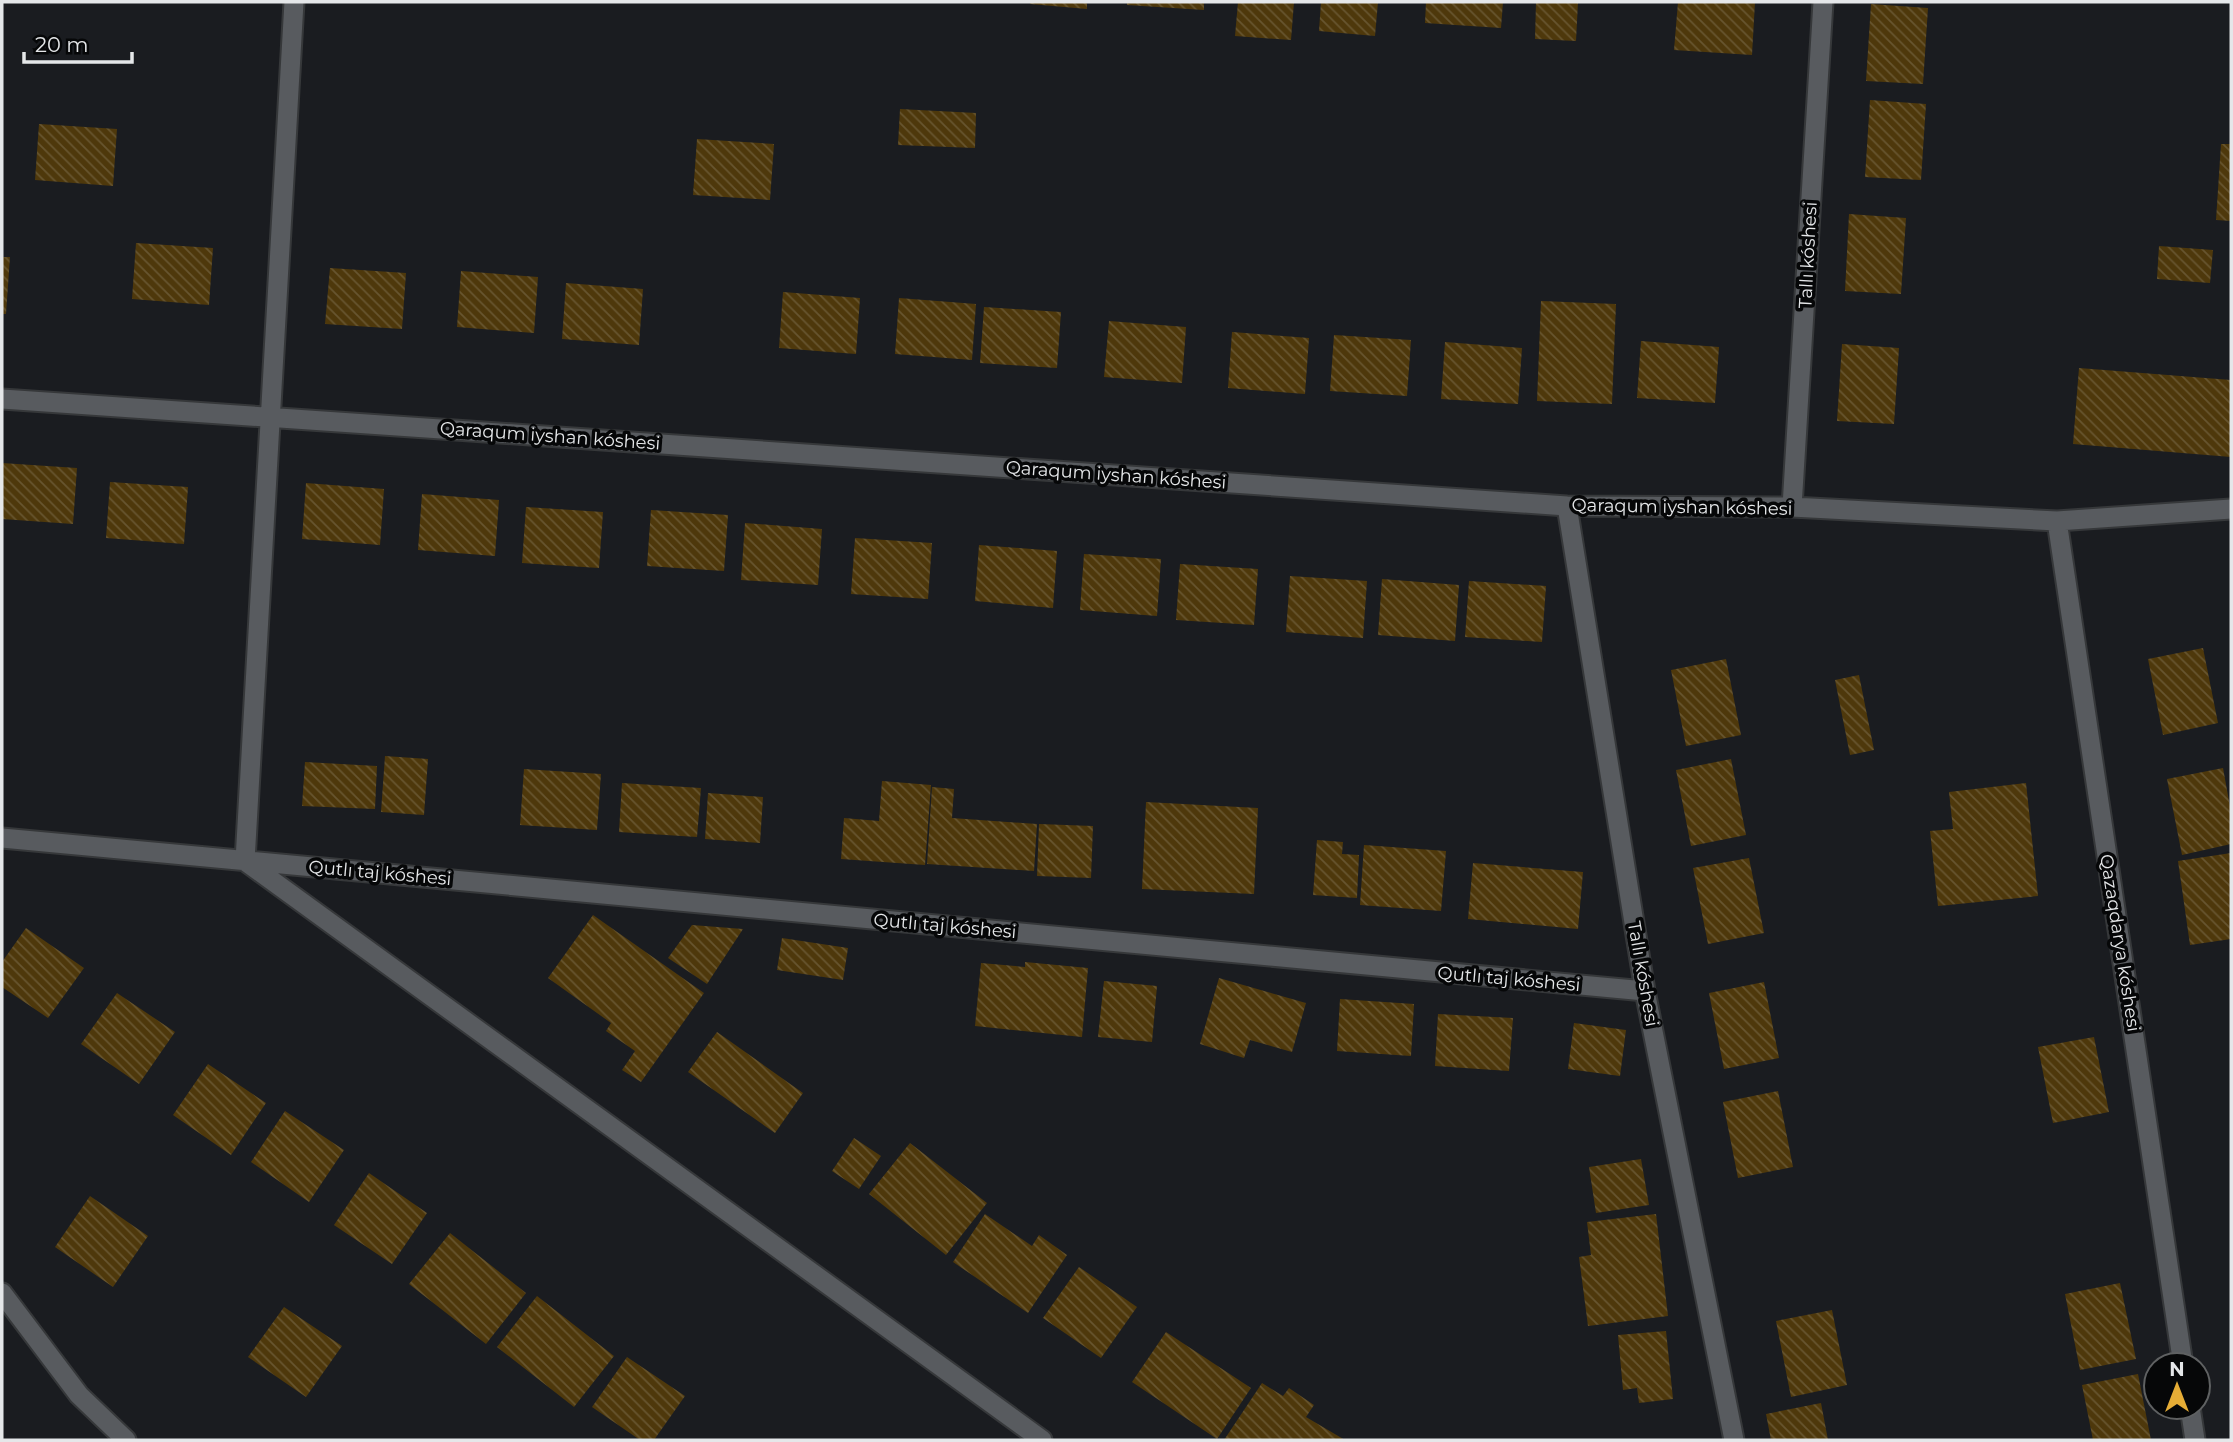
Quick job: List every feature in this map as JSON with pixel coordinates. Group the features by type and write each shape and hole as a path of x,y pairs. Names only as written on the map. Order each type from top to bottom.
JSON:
{"street":[{"path":"245,861 294,2"},
{"name":"Tallı kóshesi","path":"1792,508 1823,2"},
{"name":"Qaraqum iyshan kóshesi","path":"2,399 1567,506 1792,508 2057,521 2231,509"},
{"name":"Tallı kóshesi","path":"1567,506 1645,991 1734,1440"},
{"name":"Qazaqdarya kóshesi","path":"2057,521 2181,1351"},
{"name":"Qutlı taj kóshesi","path":"2,838 1645,991"},
{"name":"Qutlı taj kóshesi","path":"245,861 1042,1440"},
{"path":"2,1293 79,1395 126,1440"},
{"path":"2192,1421 2195,1440"}],"building":[{"path":"1087,2 1087,9 1030,4"},
{"path":"1127,2 1204,2 1204,10 1127,5"},
{"path":"1238,2 1294,2 1291,40 1235,36"},
{"path":"1321,2 1378,2 1375,36 1319,31"},
{"path":"1426,2 1503,2 1501,28 1425,23"},
{"path":"1536,2 1578,2 1576,41 1535,39"},
{"path":"1678,2 1755,2 1752,55 1674,50"},
{"path":"1871,4 1928,8 1923,84 1866,81"},
{"path":"1870,100 1926,104 1921,180 1865,177"},
{"path":"900,109 976,113 975,148 898,145"},
{"path":"39,124 117,129 113,186 35,180"},
{"path":"697,139 774,144 770,200 693,195"},
{"path":"2221,144 2231,144 2231,221 2216,220"},
{"path":"1849,214 1906,218 1901,294 1845,291"},
{"path":"136,243 213,248 209,305 132,299"},
{"path":"2159,246 2213,250 2210,283 2157,279"},
{"path":"2,257 10,257 6,314 2,314"},
{"path":"330,268 406,273 402,329 325,324"},
{"path":"461,271 538,277 534,333 457,327"},
{"path":"566,283 643,289 639,345 562,339"},
{"path":"783,292 860,298 856,354 779,348"},
{"path":"899,298 976,304 972,360 895,354"},
{"path":"1541,301 1616,304 1612,404 1537,401"},
{"path":"984,307 1061,312 1057,368 980,363"},
{"path":"1109,321 1186,327 1182,383 1104,377"},
{"path":"1232,332 1309,338 1305,394 1228,388"},
{"path":"1334,335 1411,340 1407,396 1330,391"},
{"path":"1641,341 1719,347 1715,403 1637,398"},
{"path":"1445,342 1522,348 1518,404 1441,399"},
{"path":"1842,344 1899,348 1894,424 1837,421"},
{"path":"2079,368 2231,380 2231,457 2073,444"},
{"path":"2,463 77,468 73,524 2,519"},
{"path":"110,482 188,487 184,544 106,538"},
{"path":"306,483 384,489 380,545 302,539"},
{"path":"422,494 499,500 495,556 418,550"},
{"path":"526,507 603,512 599,568 522,563"},
{"path":"651,510 728,515 724,571 647,566"},
{"path":"745,523 822,529 818,585 741,580"},
{"path":"855,538 932,543 928,599 851,594"},
{"path":"979,545 1057,551 1053,608 975,601"},
{"path":"1084,554 1161,559 1157,616 1080,610"},
{"path":"1180,564 1258,569 1254,625 1176,620"},
{"path":"1290,576 1367,581 1363,638 1286,632"},
{"path":"1382,579 1459,585 1455,641 1378,635"},
{"path":"1469,581 1546,586 1542,642 1465,637"},
{"path":"2203,648 2218,723 2163,735 2148,659"},
{"path":"1726,659 1741,735 1686,746 1671,670"},
{"path":"1859,675 1874,750 1850,755 1835,680"},
{"path":"385,756 428,759 424,815 381,812"},
{"path":"1731,759 1746,835 1691,846 1676,770"},
{"path":"305,762 377,766 375,809 302,806"},
{"path":"2223,768 2231,812 2231,844 2182,855 2167,779"},
{"path":"524,769 601,774 597,830 520,825"},
{"path":"882,781 931,785 925,865 841,859 844,818 879,821"},
{"path":"622,783 701,788 697,837 619,832"},
{"path":"2026,783 2038,896 1938,906 1930,831 1953,829 1949,792"},
{"path":"932,787 954,789 952,818 1037,824 1034,871 927,864"},
{"path":"708,793 763,797 760,843 705,839"},
{"path":"1146,802 1258,808 1254,894 1142,889"},
{"path":"1039,824 1093,826 1091,878 1037,876"},
{"path":"1317,840 1343,842 1342,854 1359,855 1357,898 1313,895"},
{"path":"1364,845 1446,851 1441,911 1360,905"},
{"path":"2231,853 2231,939 2190,945 2178,861"},
{"path":"1749,858 1764,933 1708,944 1693,868"},
{"path":"1473,863 1583,872 1578,929 1468,919"},
{"path":"593,915 704,993 641,1082 622,1070 635,1051 606,1031 611,1023 548,978"},
{"path":"692,925 743,929 707,984 668,958"},
{"path":"26,928 84,968 48,1018 2,987 2,962"},
{"path":"782,938 848,948 843,980 777,970"},
{"path":"1025,962 1088,968 1082,1037 975,1026 981,963 1025,967"},
{"path":"1219,978 1306,1003 1292,1052 1250,1040 1244,1058 1200,1044"},
{"path":"1104,981 1157,986 1152,1042 1098,1037"},
{"path":"1764,982 1779,1058 1724,1069 1709,993"},
{"path":"117,993 175,1032 139,1084 81,1044"},
{"path":"1340,999 1414,1004 1411,1056 1337,1051"},
{"path":"1438,1014 1513,1018 1509,1071 1435,1066"},
{"path":"1574,1023 1626,1030 1620,1076 1568,1069"},
{"path":"717,1032 803,1093 775,1133 688,1072"},
{"path":"2094,1037 2109,1112 2053,1123 2038,1047"},
{"path":"208,1064 266,1103 231,1155 173,1115"},
{"path":"1778,1091 1793,1167 1738,1178 1723,1102"},
{"path":"285,1111 344,1150 309,1202 251,1162"},
{"path":"854,1138 881,1156 859,1189 832,1171"},
{"path":"910,1143 987,1203 946,1255 869,1194"},
{"path":"1641,1159 1649,1205 1596,1213 1589,1167"},
{"path":"369,1173 427,1213 392,1264 334,1225"},
{"path":"90,1196 148,1236 113,1287 55,1247"},
{"path":"985,1214 1032,1246 1039,1235 1067,1255 1028,1313 953,1262"},
{"path":"1656,1214 1668,1316 1588,1326 1579,1257 1591,1255 1587,1222"},
{"path":"450,1233 526,1293 486,1344 409,1284"},
{"path":"1079,1267 1137,1307 1101,1358 1043,1318"},
{"path":"2120,1283 2136,1359 2080,1370 2065,1294"},
{"path":"537,1296 614,1356 574,1407 497,1347"},
{"path":"284,1307 342,1346 306,1397 248,1357"},
{"path":"1832,1310 1847,1385 1791,1397 1776,1321"},
{"path":"1666,1331 1673,1399 1639,1403 1637,1388 1623,1390 1618,1335"},
{"path":"1166,1332 1251,1388 1217,1439 1132,1382"},
{"path":"627,1357 685,1396 654,1440 640,1440 592,1407"},
{"path":"2138,1374 2142,1394 2142,1421 2147,1421 2151,1440 2093,1440 2082,1385"},
{"path":"1262,1383 1283,1396 1289,1388 1314,1405 1306,1417 1345,1440 1224,1440"},
{"path":"1821,1403 1828,1440 1771,1440 1766,1414"}]}
